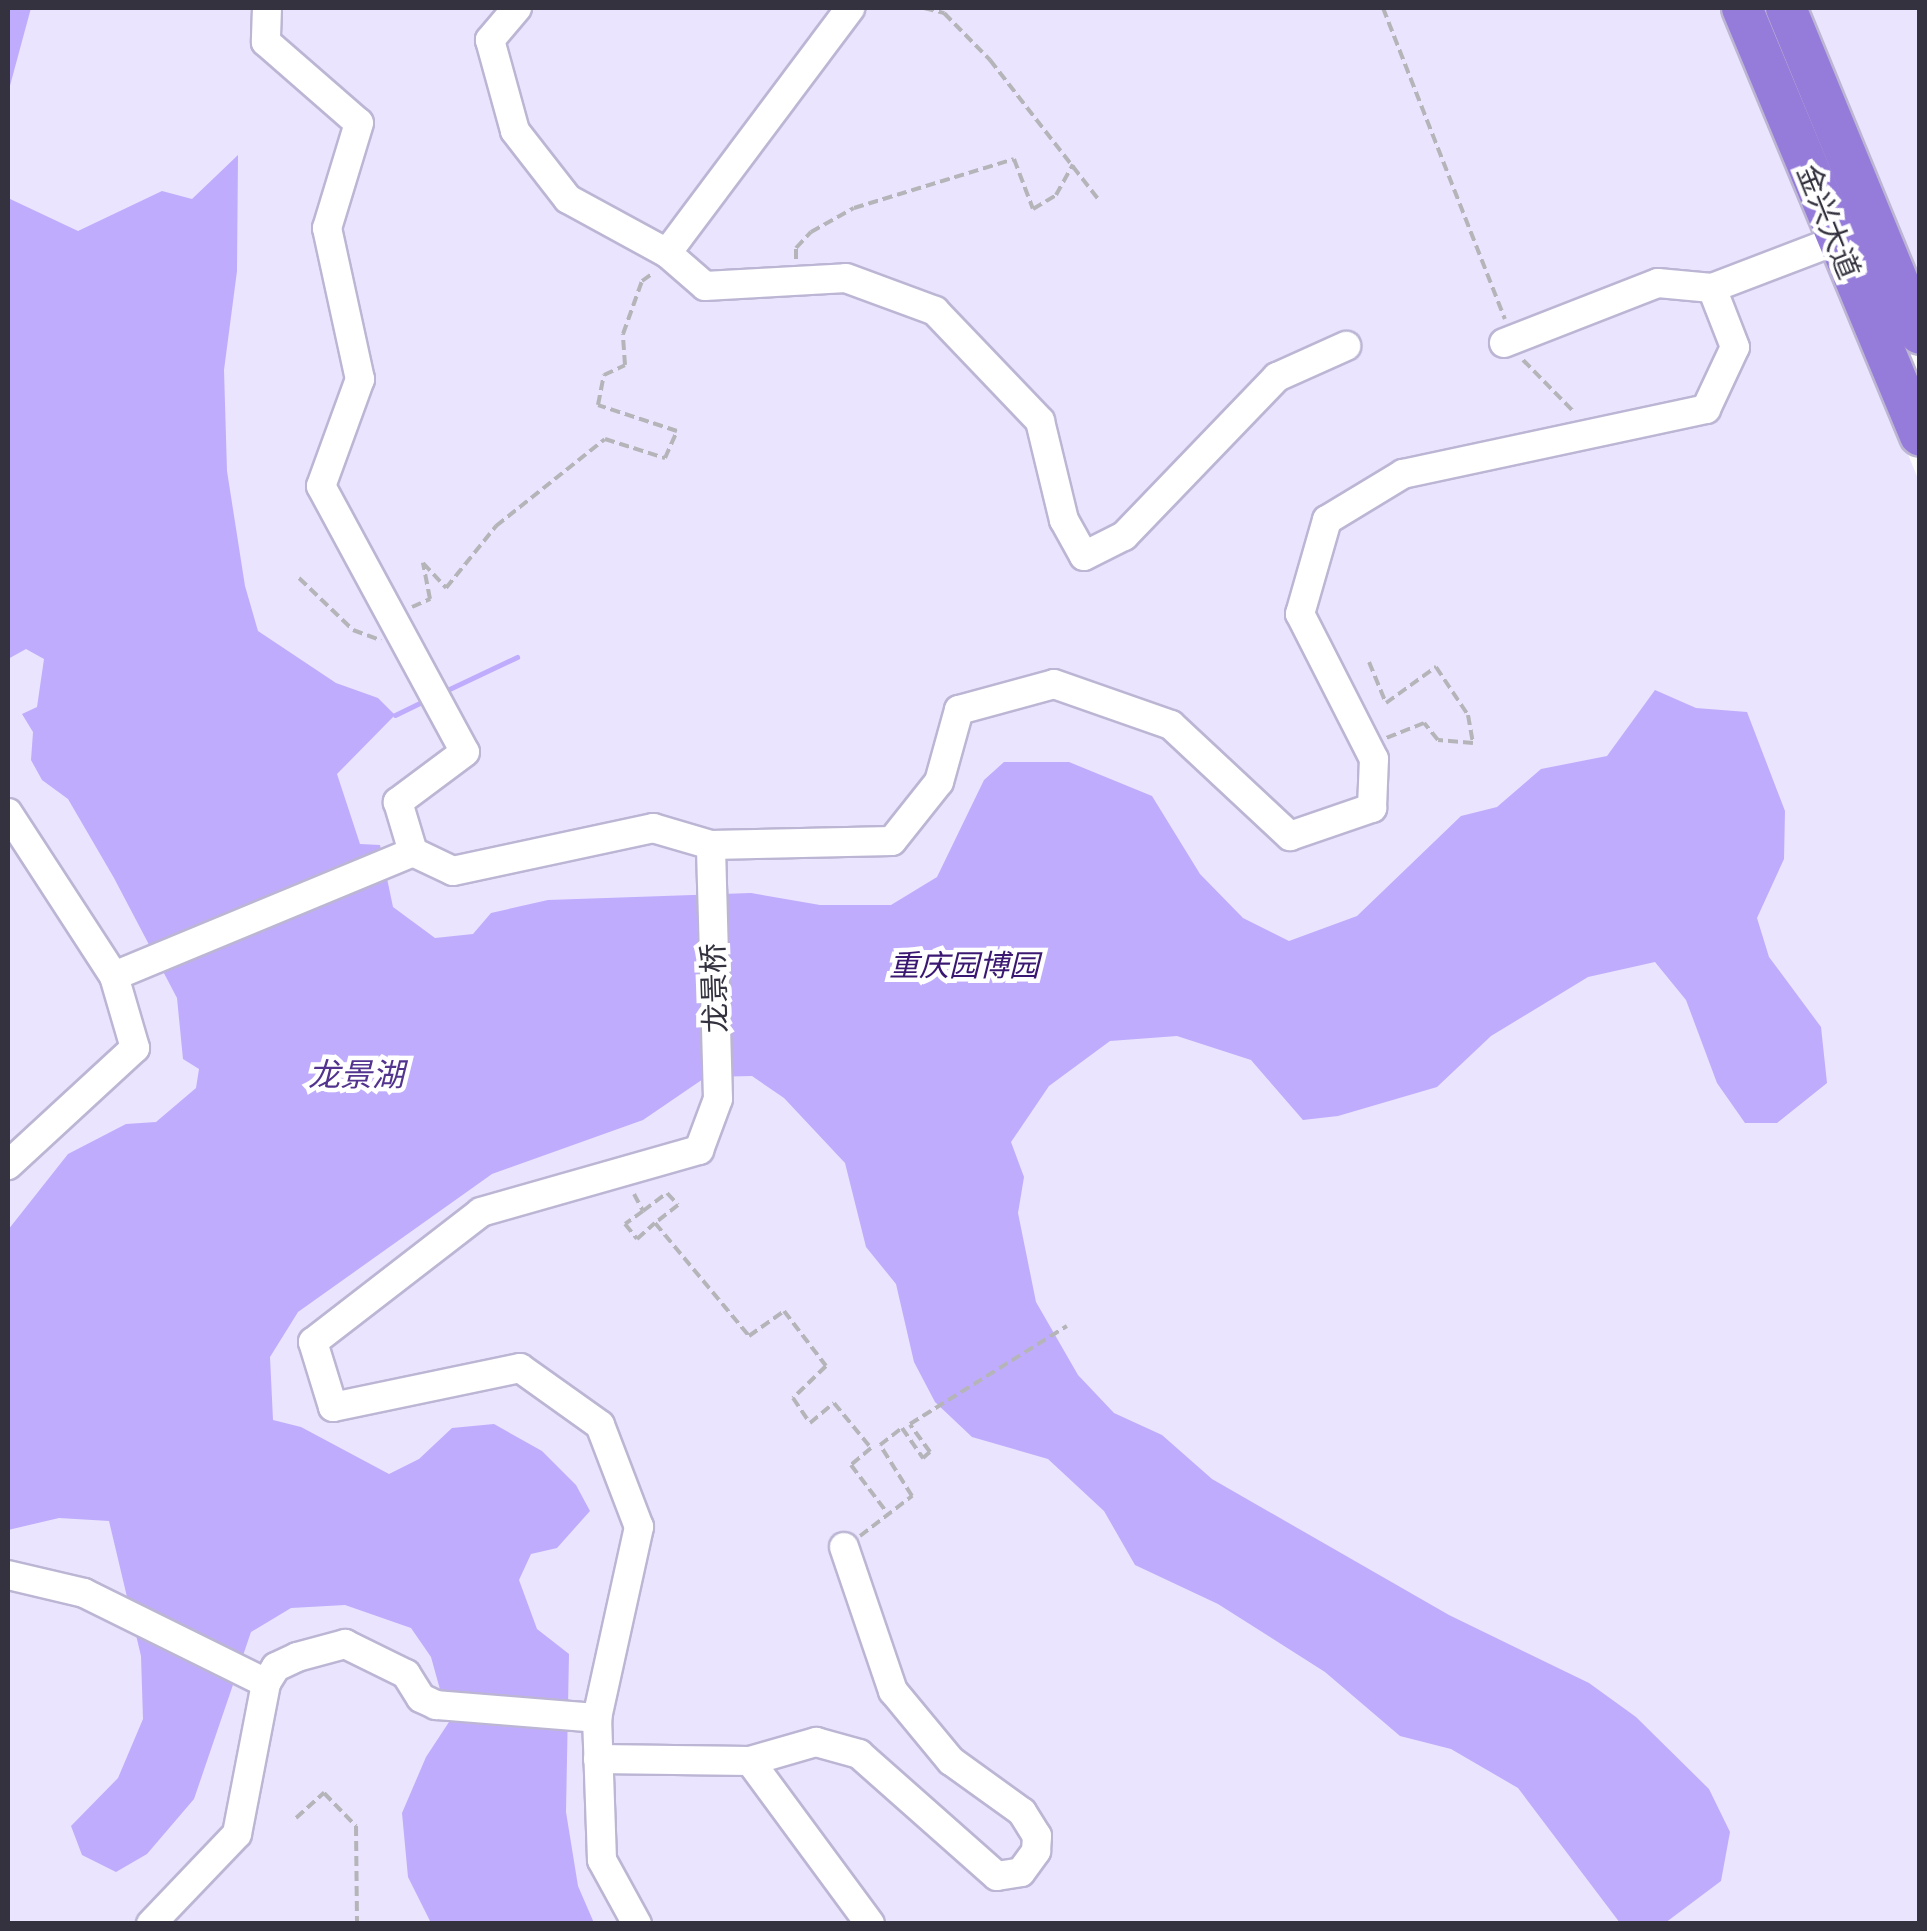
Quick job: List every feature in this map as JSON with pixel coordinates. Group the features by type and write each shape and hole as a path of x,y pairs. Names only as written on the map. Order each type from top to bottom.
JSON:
{"highway":[{"name":"金兴大道","path":"1742,8 1834,240 1920,435"},
{"name":"金兴大道","path":"1786,8 1920,334"}],"lane":[{"path":"267,8 266,42 359,124 327,228 360,379 321,486 465,752 398,802 400,857"},
{"path":"516,8 490,40 515,132 568,199 670,256 706,286 846,278 935,311 1040,421 1064,520 1084,556 1124,536 1277,377 1346,346"},
{"path":"670,256 850,8"},
{"path":"1508,341 1658,282 1712,288 1834,240"},
{"path":"114,976 400,857 453,871 653,828 711,845 892,841 940,782 959,710 1054,684 1171,725 1290,836 1372,808 1369,748 1300,614 1326,520 1403,474 1706,409 1735,347 1712,288"},
{"path":"8,812 114,976 135,1048 8,1165"},
{"name":"龙景桥","path":"622,1172 699,1150 718,1099 711,845"},
{"path":"622,1172 480,1212 313,1342 334,1408 520,1368 600,1425 640,1527 584,1716 598,1759 602,1860 636,1924"},
{"path":"598,1759 750,1761 816,1742 860,1754 998,1876 1021,1872 1036,1851 1037,1836 1022,1812 951,1761 893,1690 844,1547"},
{"path":"8,1575 84,1593 257,1678"},
{"path":"257,1678 276,1667 346,1644 406,1674 421,1698 436,1705 584,1716"},
{"path":"150,1924 236,1834 257,1678"},
{"path":"750,1761 870,1924"}],"path":[{"path":"924,8 944,13 990,60 1099,200"},
{"path":"1384,8 1508,341 1528,370 1572,408 1585,435"},
{"path":"795,281 796,248 854,208 1014,160 1033,210 1056,196 1072,164"},
{"path":"391,616 430,600 423,563 446,588 496,526 605,439 665,458 677,431 598,404 604,375 625,365 623,334 642,281 670,256"},
{"path":"298,578 353,630 375,640 405,642"},
{"path":"1369,662 1386,704 1436,666 1468,715 1473,742 1438,740 1424,723 1369,748"},
{"path":"622,1172 642,1211"},
{"path":"666,1193 678,1205 655,1222 637,1238 625,1224 666,1193"},
{"path":"655,1222 749,1336 784,1310 826,1366 793,1398 810,1423 834,1403 870,1448 851,1465 888,1514"},
{"path":"844,1547 912,1496 880,1445 902,1428 923,1458 930,1452 910,1424 1067,1326"},
{"path":"296,1818 324,1793 356,1826 357,1924"}],"green space":[{"name":"重庆园博园","path":"8,8 1723,8 1919,481 1919,1923 8,1924"},
{"path":"1799,8 1919,8 1919,277"}],"water":[{"path":"8,8 31,8 8,93"},
{"name":"龙景湖","path":"238,155 237,271 224,370 227,471 245,586 258,631 336,683 378,698 395,715 337,774 360,844 380,845 393,907 435,938 473,934 491,913 548,900 751,893 820,905 891,905 937,877 984,780 1004,762 1069,762 1152,796 1200,874 1243,918 1289,941 1357,916 1461,816 1497,807 1541,769 1607,756 1655,690 1696,708 1747,712 1785,811 1784,859 1757,918 1769,957 1821,1027 1827,1083 1777,1123 1745,1123 1717,1083 1686,1000 1655,962 1588,977 1491,1036 1437,1087 1338,1116 1303,1120 1251,1060 1177,1036 1110,1041 1049,1086 1011,1142 1024,1177 1018,1213 1036,1302 1078,1375 1114,1413 1162,1435 1212,1479 1449,1615 1589,1683 1636,1717 1709,1789 1730,1832 1721,1881 1665,1923 1620,1923 1518,1788 1451,1749 1400,1736 1325,1672 1218,1604 1135,1565 1104,1511 1048,1459 972,1437 935,1402 914,1362 896,1284 866,1247 845,1163 784,1098 752,1076 706,1077 643,1120 492,1174 298,1312 270,1357 273,1420 301,1427 389,1474 419,1459 452,1428 494,1424 542,1451 576,1485 590,1511 557,1548 531,1554 519,1580 537,1629 569,1654 566,1812 578,1886 594,1923 431,1923 408,1877 402,1813 426,1757 449,1722 431,1657 411,1628 345,1605 291,1608 251,1632 194,1799 147,1854 116,1872 82,1855 71,1826 118,1778 143,1719 141,1656 109,1521 59,1518 8,1530 8,1230 68,1154 126,1124 156,1122 196,1088 199,1069 183,1059 177,998 114,878 68,799 42,780 31,760 33,732 22,714 37,707 44,659 26,649 8,659 8,198 78,231 162,191 192,199"}],"waterway":[{"path":"443,692 517,657"},
{"path":"395,715 424,701"}]}
